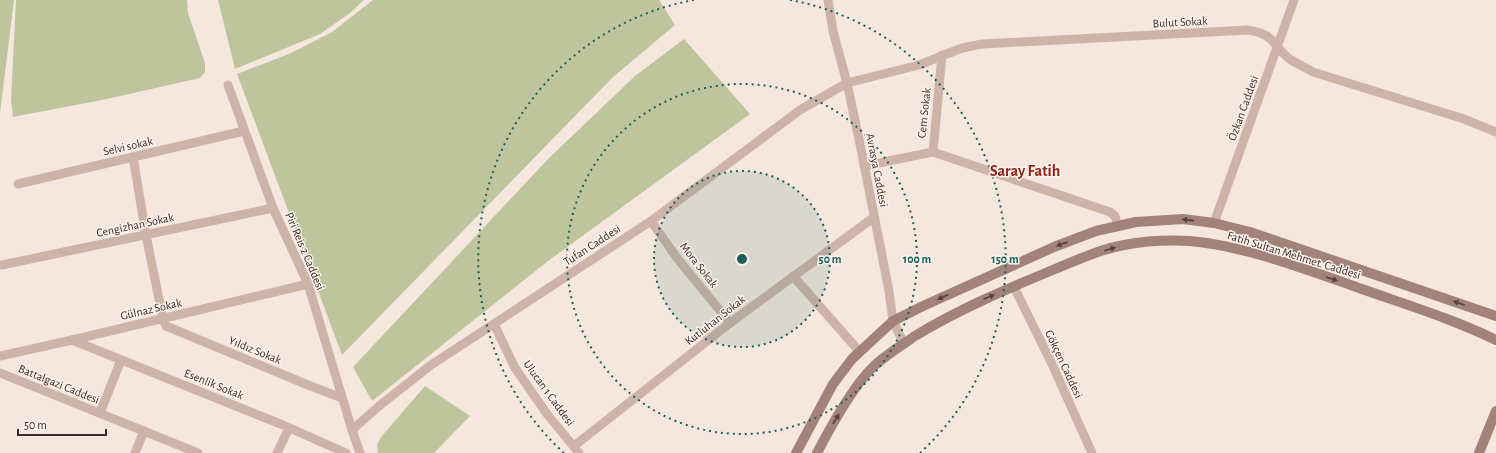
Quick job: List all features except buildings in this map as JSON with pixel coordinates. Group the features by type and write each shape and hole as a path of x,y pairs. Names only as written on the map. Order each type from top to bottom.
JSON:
{"street":[{"name":"Avrasya Caddesi","path":"828,0 833,31 847,84 864,166 873,218 889,291 893,321 904,344"},
{"name":"Özkan Caddesi","path":"1214,223 1294,0"},
{"name":"Bulut Sokak","path":"847,84 918,65 962,48 982,44 1248,30 1260,32 1270,37 1290,59 1313,72 1464,119 1496,132"},
{"name":"Cem Sokak","path":"864,166 933,152 942,55"},
{"name":"Piri Reis 2 Caddesi","path":"228,84 273,208 308,284 360,453"},
{"name":"Tufan Caddesi","path":"352,430 379,406 431,365 650,221 800,110 847,84"},
{"name":"Selvi sokak","path":"18,184 244,131"},
{"path":"933,152 1110,212 1115,216 1118,226"},
{"path":"133,158 146,235 164,319"},
{"name":"Cengizhan Sokak","path":"2,265 273,208"},
{"name":"Kutluhan Sokak","path":"577,450 730,323 873,218"},
{"name":"Fatih Sultan Mehmet. Caddesi","path":"796,453 834,384 852,359 893,321 1054,247 1096,232 1136,222 1182,219 1214,223 1250,232 1496,316"},
{"name":"Mora Sokak","path":"650,221 677,258 730,323"},
{"name":"Fatih Sultan Mehmet. Caddesi","path":"817,453 829,430 860,383 875,366 904,344 970,306 1097,252 1124,245 1163,241 1189,241 1222,245 1324,276 1425,311 1496,340"},
{"path":"793,276 859,352"},
{"name":"Gülnaz Sokak","path":"0,356 164,319 308,284"},
{"name":"Gökçen Caddesi","path":"1014,287 1051,362 1092,453"},
{"name":"Yıldız Sokak","path":"164,319 166,326 342,398"},
{"name":"Ulucan 1 Caddesi","path":"494,324 515,368 548,414 577,450"},
{"name":"Esenlik Sokak","path":"72,340 289,428 346,453"},
{"path":"100,413 121,360"},
{"name":"Battalgazi Caddesi","path":"0,373 198,453"},
{"path":"1479,453 1496,411"},
{"path":"277,453 289,428"},
{"path":"135,453 144,431"}],"green space":[{"path":"0,0 14,0 0,113"},
{"path":"16,0 187,0 188,13 205,63 205,72 200,78 107,99 13,117 11,100"},
{"path":"218,0 364,0 350,13 320,34 235,69"},
{"path":"373,0 659,0 675,25 612,78 342,355 237,74 291,53 332,32"},
{"path":"684,39 750,114 548,261 372,401 353,367 549,158 635,76"},
{"path":"425,386 470,416 434,453 378,453 377,445 381,437"}],"district":[{"name":"Saray Fatih","path":"1025,171"}]}
